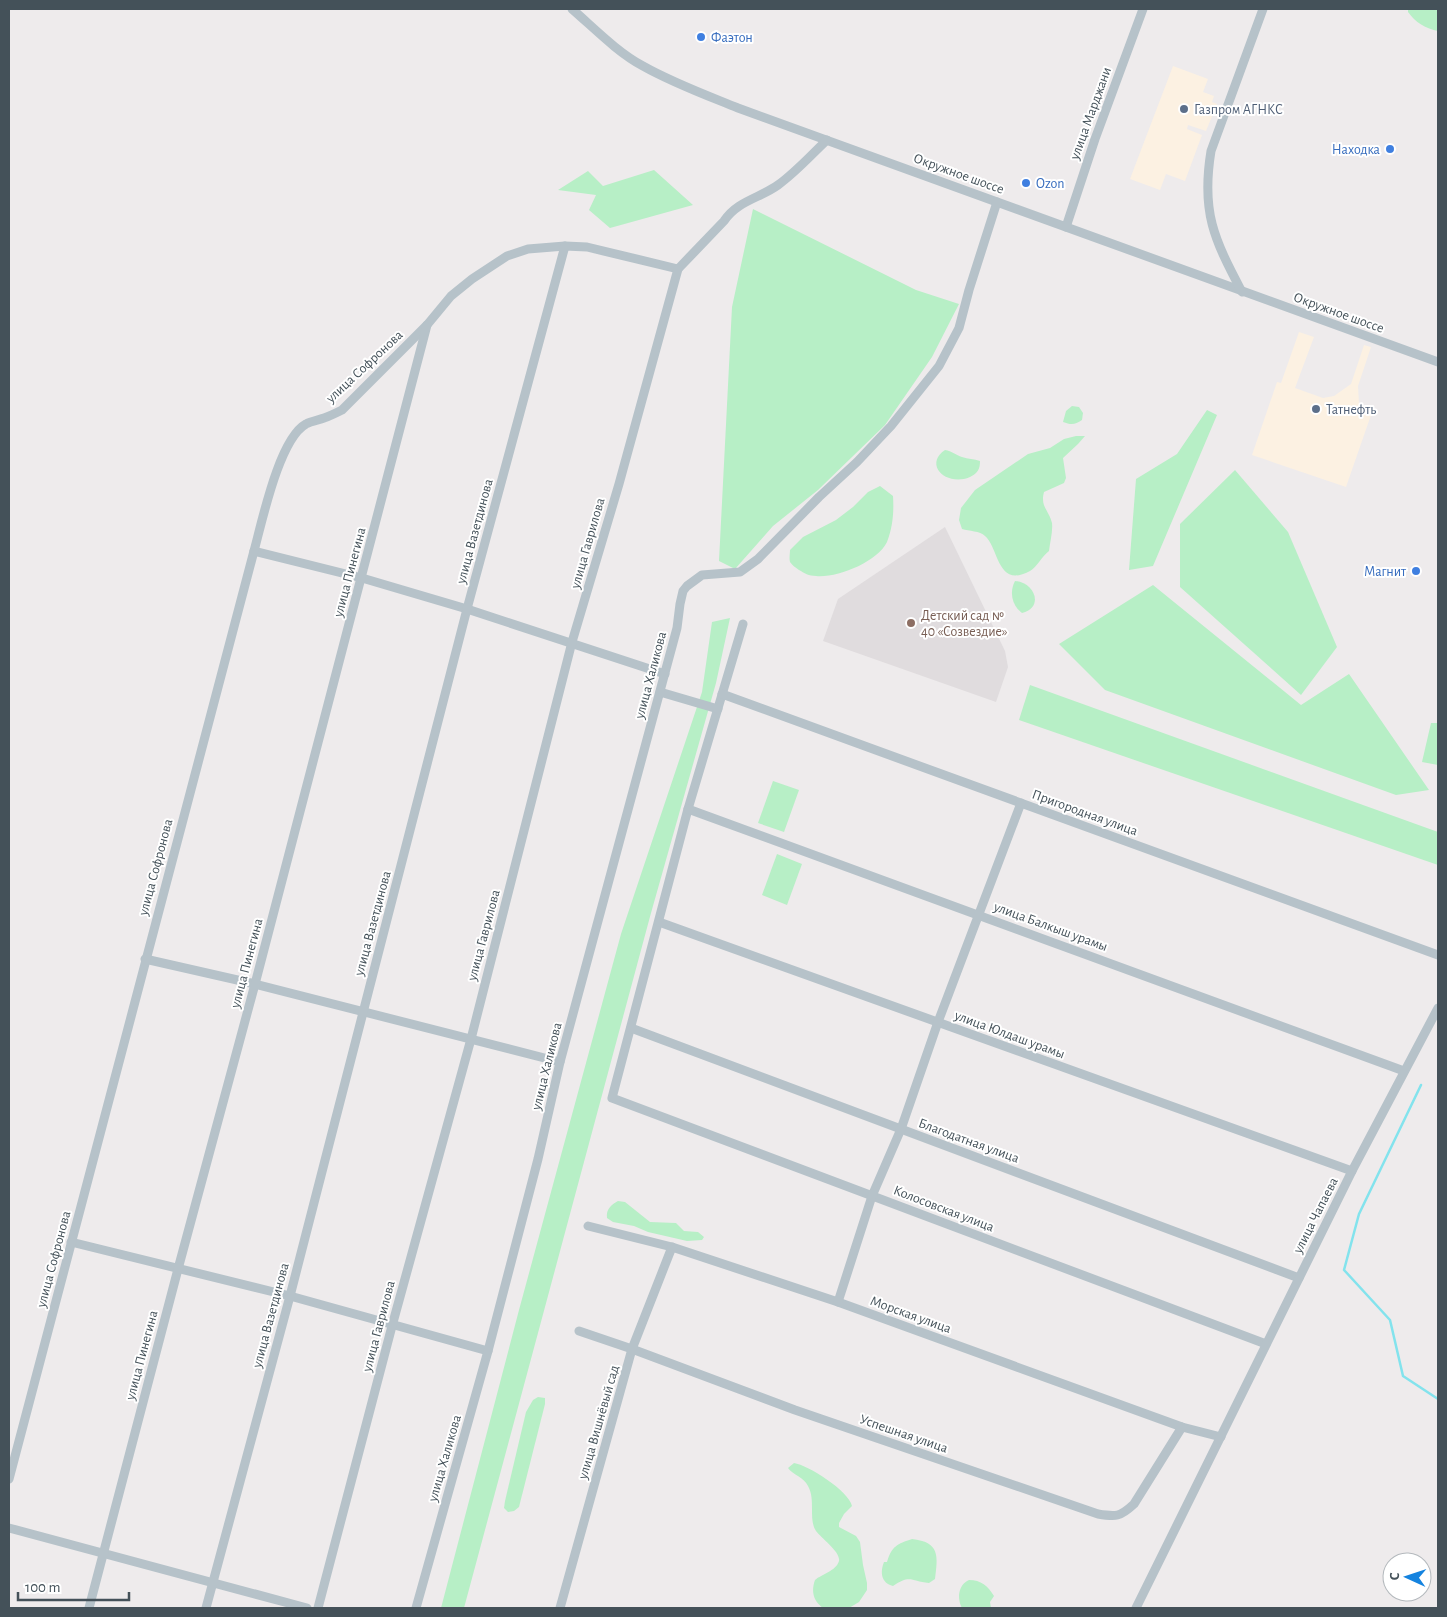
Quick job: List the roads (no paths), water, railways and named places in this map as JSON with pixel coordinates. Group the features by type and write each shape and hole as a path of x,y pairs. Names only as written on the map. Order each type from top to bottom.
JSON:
{"street":[{"name":"Окружное шоссе","path":"572,9 642,66 694,90 1242,292 1438,362"},
{"name":"улица Марджани","path":"1066,227 1095,139 1143,9"},
{"path":"1242,292 1217,242 1207,195 1208,172 1212,151 1263,9"},
{"path":"678,269 724,221 729,213 738,206 766,193 779,184 827,140"},
{"name":"улица Халикова","path":"416,1608 488,1351 538,1159 560,1062 677,628 682,598 687,586 702,575 740,572 758,559 891,426 939,366 959,328 996,202"},
{"name":"улица Вазетдинова","path":"206,1608 290,1296 467,609 565,246"},
{"name":"улица Софронова","path":"9,1479 145,959 279,461 298,431 306,424 342,410 427,325 451,296 472,279 507,256 528,249 587,246 678,269"},
{"name":"улица Гаврилова","path":"318,1608 392,1326 471,1039 572,642 619,484 678,269"},
{"name":"улица Пинегина","path":"89,1608 362,578 427,325"},
{"path":"254,551 362,578 467,609 665,674"},
{"path":"631,1028 688,809 743,624"},
{"path":"660,692 718,710"},
{"name":"Пригородная улица","path":"722,694 1438,954"},
{"path":"838,1302 872,1196 901,1129 938,1022 1021,803"},
{"name":"улица Балкыш урамы","path":"688,809 1404,1071"},
{"name":"улица Юлдаш урамы","path":"659,922 1352,1171"},
{"path":"145,959 255,984 560,1062"},
{"name":"улица Чапаева","path":"1136,1608 1352,1171 1438,1008"},
{"name":"Колосовская улица","path":"631,1028 612,1098 1266,1344"},
{"name":"Благодатная улица","path":"631,1028 1299,1278"},
{"name":"Морская улица","path":"588,1226 672,1247 838,1302 1182,1427 1221,1437"},
{"path":"71,1242 290,1296 392,1326 488,1351"},
{"name":"улица Вишнёвый сад","path":"560,1608 632,1349 672,1247"},
{"name":"Успешная улица","path":"579,1331 795,1410 1098,1514 1114,1517 1124,1514 1134,1504 1182,1427"},
{"path":"9,1528 307,1608"}],"waterway":[{"path":"1421,1085 1359,1214 1344,1270 1390,1320 1403,1376 1438,1399"}],"place":[{"name":"Фаэтон","path":"701,37"},
{"name":"Газпром АГНКС","path":"1184,109"},
{"name":"Находка","path":"1390,149"},
{"name":"Ozon","path":"1026,183"},
{"name":"Татнефть","path":"1316,409"},
{"name":"Магнит","path":"1416,571"},
{"name":"Детский сад № 40 «Созвездие»","path":"911,623"}]}
